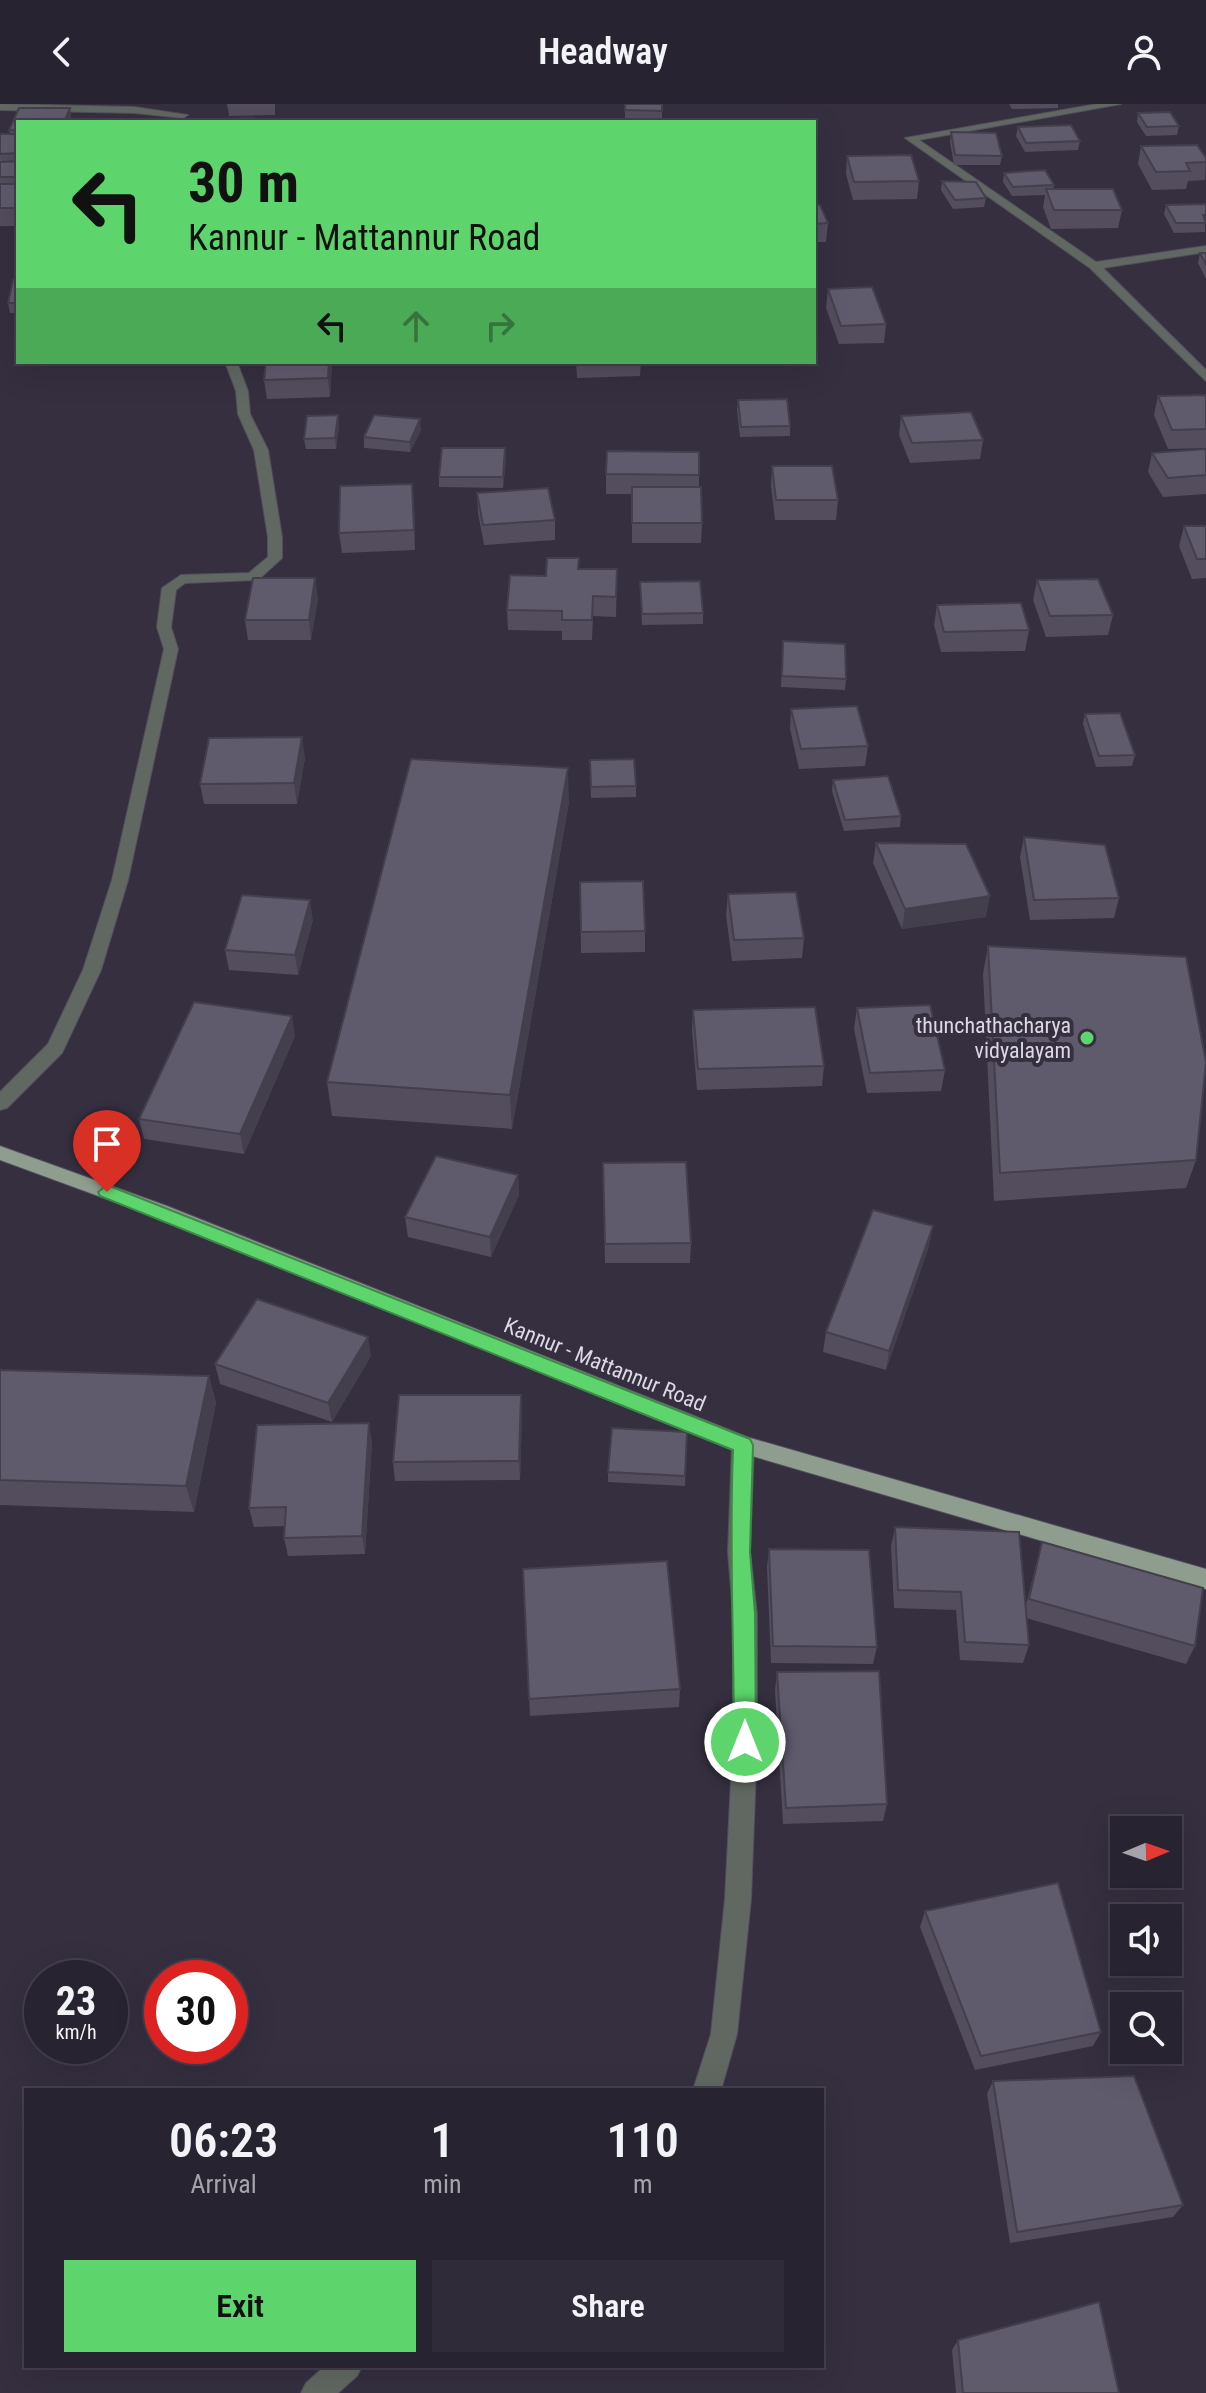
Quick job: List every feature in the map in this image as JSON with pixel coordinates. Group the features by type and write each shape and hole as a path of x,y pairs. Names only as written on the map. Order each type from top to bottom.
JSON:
{"main road":[{"name":"Kannur - Mattannur Road","path":"0,1153 160,1211 743,1445 1206,1579"}],"street":[{"path":"0,107 134,110 180,118 193,104"},
{"path":"1116,104 910,138 1094,266 1206,377"},
{"path":"1094,266 1206,249"},
{"path":"0,1103 56,1048 92,970 120,880 171,649 164,627 169,588 181,579 253,577 275,558 275,537 261,450 244,414 242,391 232,364"},
{"path":"708,2088 724,2034 738,1899 745,1742 745,1614 739,1552 743,1445"},
{"path":"316,2393 345,2368"}],"building":[{"path":"625,104 662,104 662,111 625,110"},
{"path":"19,108 70,108 65,120 16,120 16,130 9,130"},
{"path":"1170,112 1179,126 1147,127 1138,113"},
{"path":"253,118 253,120 206,120"},
{"path":"1071,125 1080,141 1026,143 1018,127"},
{"path":"951,132 996,133 1002,156 955,155"},
{"path":"0,134 16,134 16,153 0,154"},
{"path":"1197,145 1206,162 1186,163 1190,171 1156,172 1141,146"},
{"path":"911,155 919,181 854,182 847,156"},
{"path":"16,161 16,177 0,177 0,162"},
{"path":"1045,170 1054,185 1013,187 1004,173"},
{"path":"942,181 976,182 986,198 955,200"},
{"path":"0,184 16,184 16,208 0,208"},
{"path":"1046,189 1113,189 1122,210 1054,210"},
{"path":"1206,204 1206,215 1203,215 1206,223 1176,223 1166,205"},
{"path":"816,205 820,205 828,223 816,224"},
{"path":"13,280 16,280 16,303 8,303"},
{"path":"872,287 886,324 841,326 828,289"},
{"path":"266,364 329,364 328,378 264,380"},
{"path":"1206,395 1206,429 1172,430 1158,396"},
{"path":"787,399 790,426 741,427 738,400"},
{"path":"971,412 983,440 912,443 901,416"},
{"path":"338,415 335,438 304,439 307,416"},
{"path":"374,415 420,419 410,442 364,437"},
{"path":"442,448 505,448 503,477 439,477"},
{"path":"1206,449 1206,475 1168,478 1152,453"},
{"path":"607,451 699,452 699,475 606,474"},
{"path":"772,466 832,466 838,500 776,500"},
{"path":"412,484 414,530 339,533 340,486"},
{"path":"632,487 701,487 702,523 632,523"},
{"path":"548,488 555,520 483,525 477,493"},
{"path":"1184,526 1206,526 1206,559 1197,559"},
{"path":"547,558 579,558 578,569 617,569 616,597 593,596 592,620 562,620 562,611 507,610 510,575 546,576"},
{"path":"253,578 315,578 309,620 245,620"},
{"path":"1098,579 1113,615 1050,616 1037,580"},
{"path":"700,581 703,613 642,614 640,582"},
{"path":"1021,603 1029,630 944,632 937,605"},
{"path":"783,641 845,644 846,679 782,676"},
{"path":"857,706 868,746 801,749 791,709"},
{"path":"1120,713 1135,755 1099,756 1085,714"},
{"path":"302,737 294,783 200,784 209,738"},
{"path":"411,759 568,768 510,1095 327,1082"},
{"path":"634,759 636,786 591,787 590,760"},
{"path":"888,776 901,816 845,820 833,780"},
{"path":"1024,837 1105,845 1119,898 1034,900"},
{"path":"876,843 966,844 990,896 905,909"},
{"path":"643,881 645,931 581,932 580,882"},
{"path":"796,892 804,938 734,940 728,894"},
{"path":"242,895 310,900 295,955 225,950"},
{"name":"thunchathacharya vidyalayam","path":"988,946 1186,957 1206,1062 1196,1160 1000,1173"},
{"path":"194,1002 292,1016 240,1134 139,1119"},
{"path":"930,1005 945,1070 870,1073 857,1008"},
{"path":"815,1007 824,1066 698,1069 693,1010"},
{"path":"436,1156 518,1175 490,1237 405,1217"},
{"path":"686,1162 691,1243 605,1244 603,1163"},
{"path":"873,1210 933,1226 889,1351 826,1332"},
{"path":"257,1299 368,1337 328,1403 215,1364"},
{"path":"0,1370 209,1376 186,1486 0,1480"},
{"path":"399,1395 521,1395 519,1461 393,1462"},
{"path":"369,1423 362,1536 284,1538 286,1507 249,1508 257,1425"},
{"path":"612,1428 687,1432 685,1476 608,1472"},
{"path":"895,1527 1019,1532 1029,1645 965,1642 961,1592 898,1590"},
{"path":"1042,1542 1203,1588 1195,1646 1029,1599"},
{"path":"769,1549 869,1550 877,1647 773,1646"},
{"path":"667,1561 680,1689 529,1699 523,1569"},
{"path":"879,1671 887,1804 786,1808 777,1672"},
{"path":"1058,1883 1101,2032 981,2056 925,1911"},
{"path":"1134,2076 1183,2205 1017,2232 993,2081"},
{"path":"1099,2302 1119,2393 963,2393 958,2340"}],"place":[{"name":"thunchathacharya vidyalayam","path":"1087,1038"}],"route":[{"path":"107,1192 743,1445 739,1552 745,1614 745,1742"}]}
